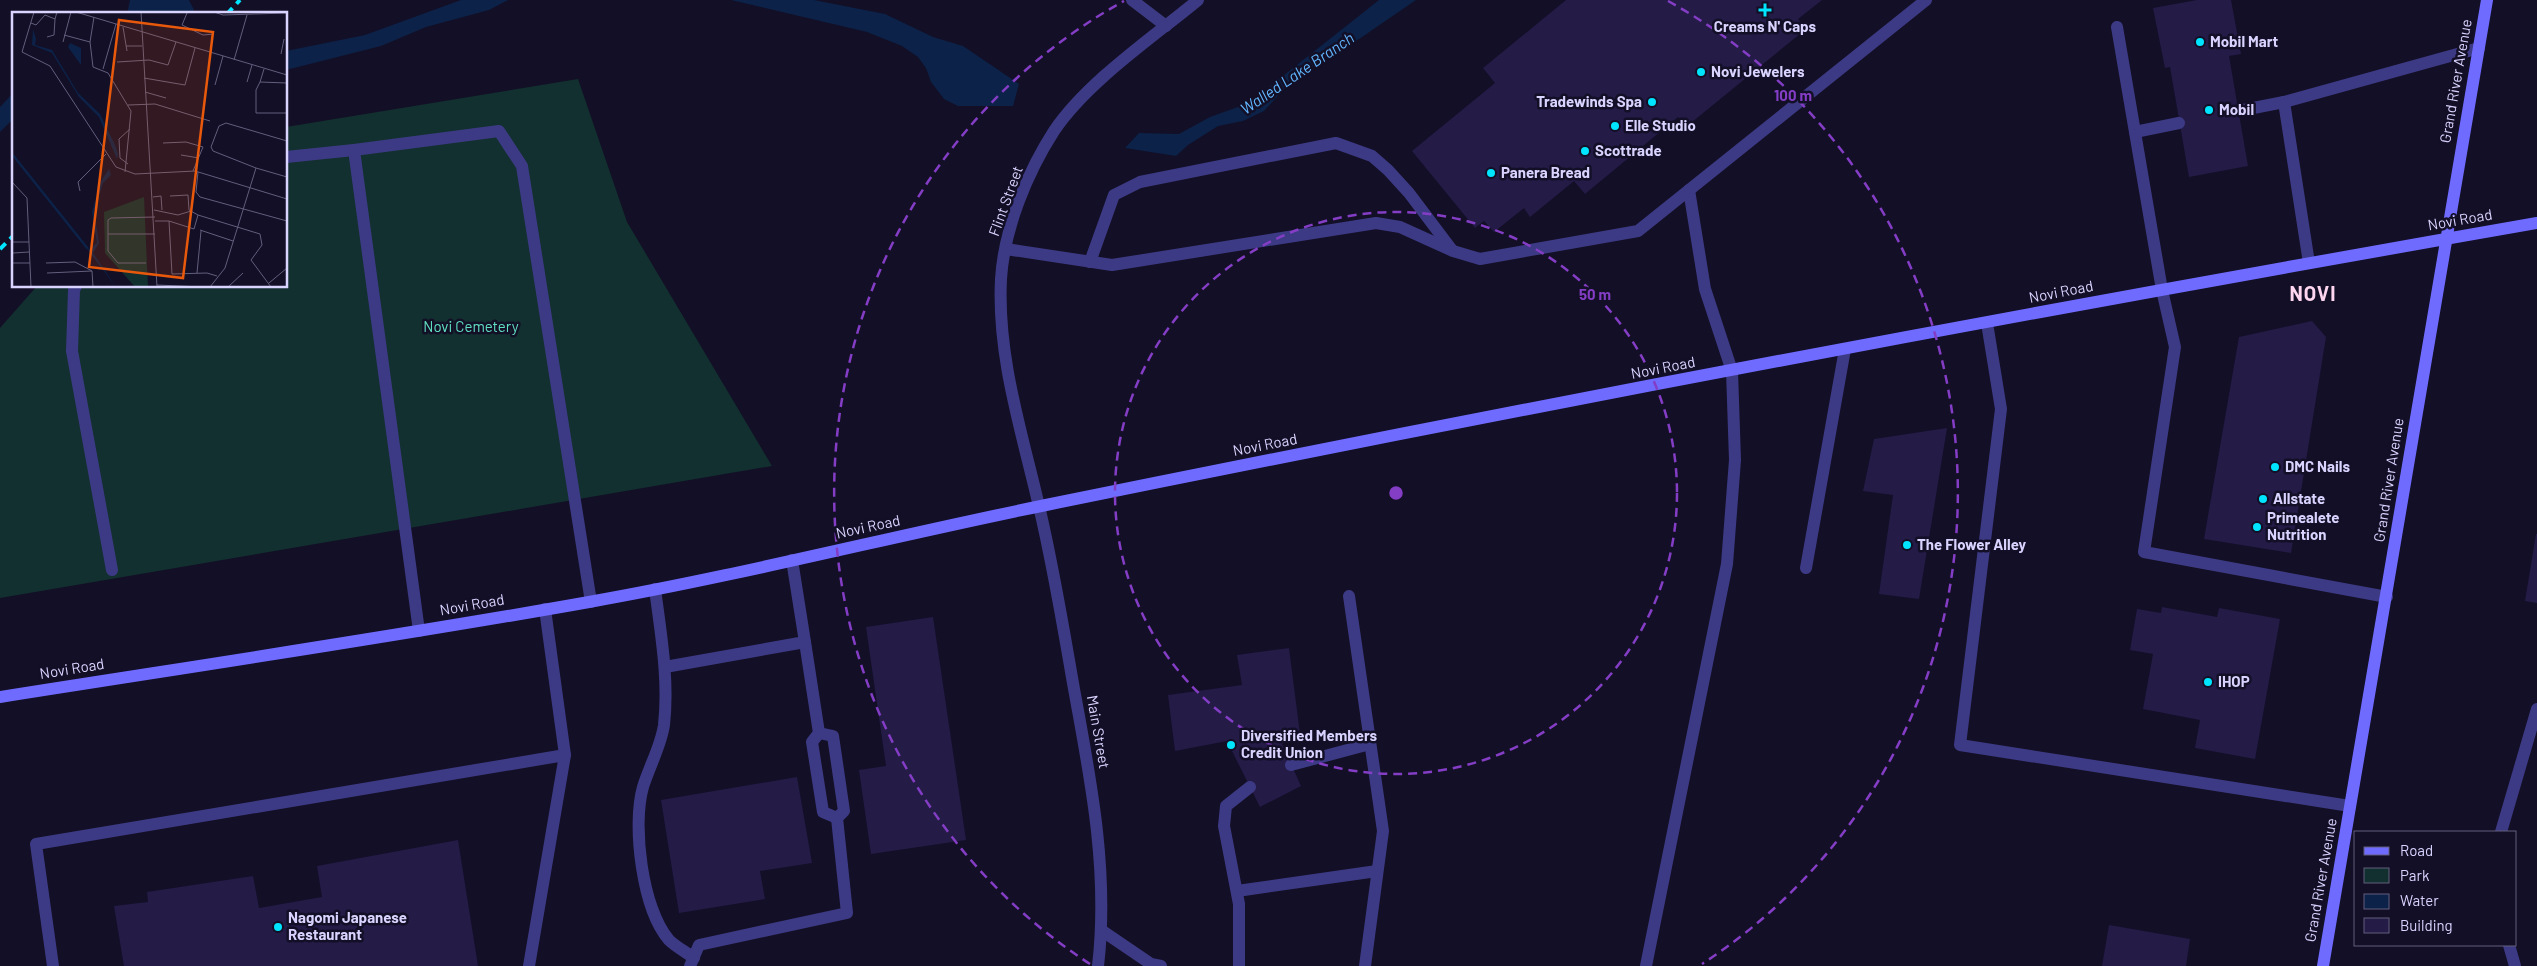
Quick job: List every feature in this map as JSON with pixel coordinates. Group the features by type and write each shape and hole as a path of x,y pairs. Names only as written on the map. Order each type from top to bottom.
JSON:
{"main road":[{"name":"Grand River Avenue","path":"2323,966 2487,0"},
{"name":"Novi Road","path":"0,697 591,602 1039,506 1732,371 2309,262 2537,223"}],"street":[{"path":"1132,0 1166,26"},
{"name":"Flint Street","path":"1039,506 1004,352 1001,279 1013,221 1027,184 1044,148 1066,115 1118,66 1198,0"},
{"path":"1006,250 1112,265 1376,223 1400,227 1453,251 1480,259 1638,230 1926,0"},
{"path":"2117,27 2162,290 2175,347 2144,552 2387,597"},
{"path":"2238,111 2284,102 2479,48"},
{"path":"2284,102 2309,262"},
{"path":"2135,132 2179,123"},
{"path":"288,158 499,131 522,166 591,602"},
{"path":"1090,262 1114,195 1140,182 1336,143 1372,156 1388,170 1409,192 1453,251"},
{"path":"354,150 419,631"},
{"path":"1646,966 1727,564 1735,460 1732,371 1705,289 1689,190"},
{"path":"75,288 72,351 112,570"},
{"path":"1987,322 2001,409 1960,745 2350,806"},
{"path":"1806,568 1845,349"},
{"name":"Main Street","path":"1039,506 1095,804 1100,856 1101,930 1098,966"},
{"path":"792,560 819,733 812,742 823,812 838,818"},
{"path":"656,589 667,682 664,728 642,789 639,837 644,881 653,915 670,940 692,962 699,945 847,913 838,818 844,811 832,736 819,733"},
{"path":"1349,596 1383,831 1365,966"},
{"path":"529,966 565,755 545,609"},
{"path":"665,667 805,642"},
{"path":"2501,831 2537,709"},
{"path":"1291,765 1370,744"},
{"path":"53,966 36,844 565,755"},
{"path":"1239,966 1239,904 1224,826 1226,806 1250,788"},
{"path":"1237,891 1377,872"},
{"path":"1101,930 1151,964 1161,966"},
{"path":"2509,946 2515,966"}],"green space":[{"name":"Novi Cemetery","path":"578,79 627,222 772,466 0,598 0,328 35,288 288,288 288,127"}],"water":[{"path":"130,0 189,0 195,12 127,12"},
{"path":"461,0 508,0 489,10 426,27 381,46 288,69 288,51 365,35"},
{"path":"731,0 814,0 885,14 933,37 963,46 1019,84 1013,106 958,106 944,99 931,82 926,68 918,57 902,46 867,32"},
{"name":"Walled Lake Branch","path":"1379,0 1416,0 1346,48 1315,65 1286,87 1264,111 1243,121 1218,126 1188,145 1176,156 1125,148 1139,133 1179,134 1210,117 1249,103"},
{"path":"12,94 12,120 0,132 0,107"}],"building":[{"path":"1566,0 1822,0 1798,19 1806,29 1686,127 1678,117 1585,194 1574,181 1530,217 1524,208 1494,232 1484,221 1475,228 1412,151 1495,83 1483,68"},
{"path":"2197,0 2231,0 2241,54 2229,56 2248,166 2189,177 2170,67 2165,68 2153,8"},
{"path":"2312,321 2326,337 2291,553 2204,539 2239,337"},
{"name":"The Flower Alley","path":"1947,428 1919,599 1879,594 1893,495 1863,491 1874,439"},
{"path":"2537,534 2537,603 2525,601"},
{"name":"IHOP","path":"2162,607 2217,617 2219,608 2280,619 2255,759 2195,748 2200,720 2143,709 2153,654 2130,650 2137,609 2161,613"},
{"path":"933,617 966,840 871,854 859,770 886,766 866,627"},
{"path":"1289,648 1300,734 1282,744 1301,786 1260,807 1227,741 1175,751 1168,695 1242,685 1237,655"},
{"path":"797,777 812,863 760,871 765,899 679,913 661,800"},
{"path":"458,840 478,966 124,966 114,906 148,902 147,892 253,876 259,908 322,897 317,866"},
{"path":"2109,925 2190,939 2186,966 2102,966"}],"railway":[{"path":"229,12 240,0"},
{"path":"0,249 12,237"}],"place":[{"name":"Creams N' Caps","path":"1765,10"},
{"name":"Mobil Mart","path":"2200,42"},
{"name":"Novi Jewelers","path":"1701,72"},
{"name":"Tradewinds Spa","path":"1652,102"},
{"name":"Mobil","path":"2209,110"},
{"name":"Elle Studio","path":"1615,126"},
{"name":"Scottrade","path":"1585,151"},
{"name":"Panera Bread","path":"1491,173"},
{"name":"DMC Nails","path":"2275,467"},
{"name":"Allstate","path":"2263,499"},
{"name":"Primealete Nutrition","path":"2257,527"},
{"name":"The Flower Alley","path":"1907,545"},
{"name":"IHOP","path":"2208,682"},
{"name":"Diversified Members Credit Union","path":"1231,745"},
{"name":"Nagomi Japanese Restaurant","path":"278,927"}],"district":[{"name":"NOVI","path":"2313,294"}]}
